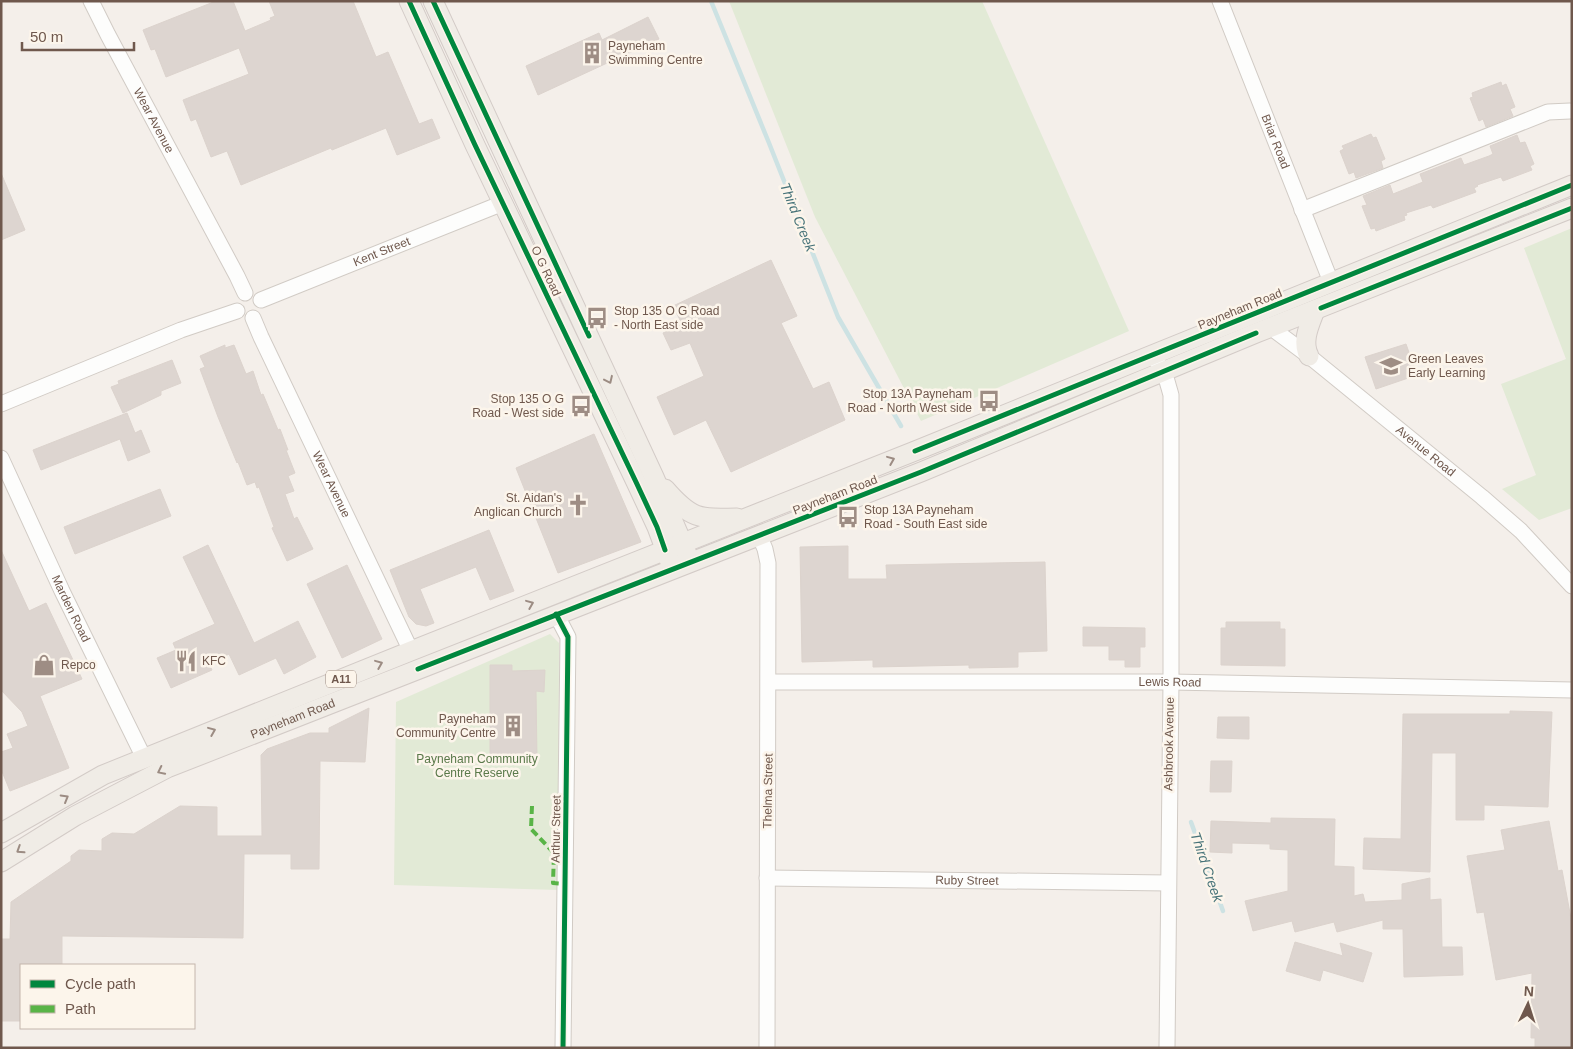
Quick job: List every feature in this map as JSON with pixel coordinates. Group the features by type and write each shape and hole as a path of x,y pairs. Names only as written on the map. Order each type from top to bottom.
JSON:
{"main road":[{"name":"O G Road","path":"409,1 657,527 665,550 681,566"},
{"name":"O G Road","path":"433,1 654,477 683,544 681,566"},
{"name":"Payneham Road","path":"1,833 103,775 144,758 748,518 1572,185"},
{"path":"503,203 523,195"},
{"name":"Payneham Road","path":"1,862 75,816 167,768 921,472 1270,327 1572,208"},
{"path":"1381,262 1410,254 1422,260 1425,267"},
{"path":"1222,326 1255,322 1270,327 1280,304 1287,300"},
{"path":"1309,356 1306,345 1307,334 1316,310"},
{"path":"654,477 679,506 694,515 716,519 748,518"}],"street":[{"name":"Wear Avenue","path":"92,1 108,35 245,293"},
{"name":"Briar Road","path":"1220,1 1331,282"},
{"path":"1302,210 1548,112 1570,112"},
{"name":"Kent Street","path":"260,300 503,203"},
{"path":"245,293 254,293 262,306 253,318 242,316 237,311 237,299 245,293"},
{"path":"1,404 181,330 237,311"},
{"name":"Wear Avenue","path":"253,318 411,651"},
{"name":"Avenue Road","path":"1270,327 1309,356 1521,530 1572,586"},
{"name":"Ashbrook Avenue","path":"1153,354 1167,381 1171,395 1171,682 1167,1048"},
{"name":"Marden Road","path":"1,458 62,591 144,758"},
{"name":"Thelma Street","path":"759,535 768,563 767,1048"},
{"name":"Arthur Street","path":"556,614 568,637 562,1048"},
{"name":"Lewis Road","path":"769,682 1171,682 1572,690"},
{"name":"Ruby Street","path":"767,878 1168,883"}],"green space":[{"path":"729,1 982,1 1129,331 921,421 815,217"},
{"path":"1572,228 1572,508 1539,520 1502,489 1536,475 1501,384 1566,359 1524,248"},
{"name":"Payneham Community Centre Reserve","path":"550,634 559,643 558,890 394,885 396,702"}],"building":[{"path":"216,1 233,1 245,31 271,20 270,18 275,16 269,1 353,1 376,57 388,52 419,124 432,119 440,138 397,155 386,128 332,150 331,148 241,185 227,151 211,157 196,119 191,121 183,100 249,74 239,48 166,77 155,49 151,50 143,30"},
{"name":"Payneham Swimming Centre","path":"648,17 659,39 538,95 526,66 599,33 602,40"},
{"path":"1501,82 1502,86 1506,84 1515,107 1510,109 1513,116 1486,127 1483,119 1479,121 1470,98 1473,97 1472,93"},
{"path":"1371,134 1373,138 1376,137 1385,159 1381,161 1383,168 1356,178 1354,172 1349,174 1340,151 1344,149 1342,146"},
{"path":"1517,135 1520,143 1525,142 1534,164 1530,166 1532,170 1503,181 1501,177 1477,185 1474,188 1476,192 1433,208 1431,205 1406,213 1407,215 1404,216 1405,220 1376,231 1375,228 1371,229 1362,206 1367,205 1363,196 1390,185 1393,194 1423,182 1420,174 1461,158 1464,165 1489,156 1493,154 1490,146"},
{"path":"1,173 25,230 1,240"},
{"path":"771,260 797,316 781,323 813,389 829,382 845,420 731,472 706,420 674,435 657,397 704,376 690,343 671,350 663,333 682,324 673,306"},
{"name":"Green Leaves Early Learning","path":"1406,344 1417,375 1376,389 1365,357"},
{"path":"225,345 225,348 234,345 246,374 253,371 261,395 263,394 278,430 280,429 295,473 288,476 294,491 285,494 294,519 297,517 313,549 287,561 272,528 274,527 259,487 257,488 255,482 247,485 237,463 200,369 205,367 200,356"},
{"path":"172,360 181,383 161,391 161,395 123,413 111,387 119,384 118,381"},
{"path":"127,413 135,433 141,430 150,452 128,461 120,439 41,470 33,450"},
{"name":"St. Aidan's Anglican Church","path":"594,434 641,542 558,573 516,468"},
{"path":"160,489 171,516 75,554 64,527"},
{"path":"489,530 514,591 490,600 476,567 420,589 434,623 426,626 416,624 409,617 390,570"},
{"path":"208,545 254,643 298,621 316,657 284,674 276,658 239,675 229,654 209,664 212,670 171,688 157,658 176,650 173,643 215,624 183,557"},
{"path":"848,546 848,579 887,579 886,565 1045,562 1047,651 1018,652 1018,667 969,668 969,665 873,667 873,660 802,662 800,547"},
{"path":"1,550 29,611 46,603 82,679 40,696 69,768 10,791 1,769 1,752 13,748 7,734 28,726 22,712 1,690"},
{"path":"347,565 382,639 342,658 307,584"},
{"path":"1226,622 1280,622 1280,629 1285,629 1285,666 1221,665 1221,628 1226,628"},
{"path":"1083,627 1145,628 1145,647 1140,647 1140,667 1125,667 1125,660 1109,660 1109,646 1083,646"},
{"name":"Payneham Community Centre","path":"490,665 512,665 512,671 545,670 544,692 536,691 537,760 490,760"},
{"path":"369,708 365,762 320,761 319,869 291,869 291,854 244,854 243,938 62,936 62,964 20,964 20,1021 1,1021 1,939 10,939 11,902 71,861 71,856 79,850 102,851 102,839 112,833 134,834 180,806 217,807 217,836 262,836 261,755 267,749 310,733 329,733 329,728"},
{"path":"1510,711 1552,712 1548,807 1484,805 1484,820 1456,820 1456,753 1432,753 1430,872 1363,869 1364,838 1401,839 1403,714 1510,714"},
{"path":"1218,717 1249,717 1249,739 1217,738"},
{"path":"1211,761 1232,761 1231,792 1210,792"},
{"path":"1271,818 1335,819 1334,866 1354,867 1354,896 1363,894 1365,902 1402,900 1402,884 1430,878 1430,900 1441,899 1442,947 1462,947 1463,975 1404,977 1403,929 1383,929 1383,920 1337,932 1334,922 1295,932 1292,921 1253,931 1245,901 1288,891 1288,850 1270,849 1270,844 1232,843 1232,853 1210,852 1211,821 1271,823"},
{"path":"1549,821 1558,871 1562,870 1572,924 1572,1048 1535,1048 1535,1038 1531,1038 1532,973 1496,980 1484,912 1477,913 1467,856 1505,850 1501,830"},
{"path":"1295,942 1343,956 1340,943 1372,953 1363,982 1323,970 1320,981 1286,971"}],"waterway":[{"name":"Third Creek","path":"711,1 838,317 901,426"},
{"name":"Third Creek","path":"1191,822 1223,911"}],"marked path":[{"path":"532,806 531,829 554,853 553,883 565,884"}],"cycle path":[{"path":"409,1 475,145 657,527 665,550"},
{"path":"433,1 589,336"},
{"path":"915,451 1572,185"},
{"path":"1321,308 1572,208"},
{"path":"418,669 921,472 1256,333"},
{"path":"556,614 568,637 563,1048"}],"place":[{"name":"Payneham Swimming Centre","path":"592,53"},
{"name":"Stop 135 O G Road - North East side","path":"597,318"},
{"name":"Green Leaves Early Learning","path":"1391,366"},
{"name":"Stop 13A Payneham Road - North West side","path":"989,401"},
{"name":"Stop 135 O G Road - West side","path":"581,406"},
{"name":"St. Aidan's Anglican Church","path":"578,505"},
{"name":"Stop 13A Payneham Road - South East side","path":"848,517"},
{"name":"KFC","path":"186,661"},
{"name":"Repco","path":"44,665"},
{"name":"Payneham Community Centre","path":"513,726"}]}
